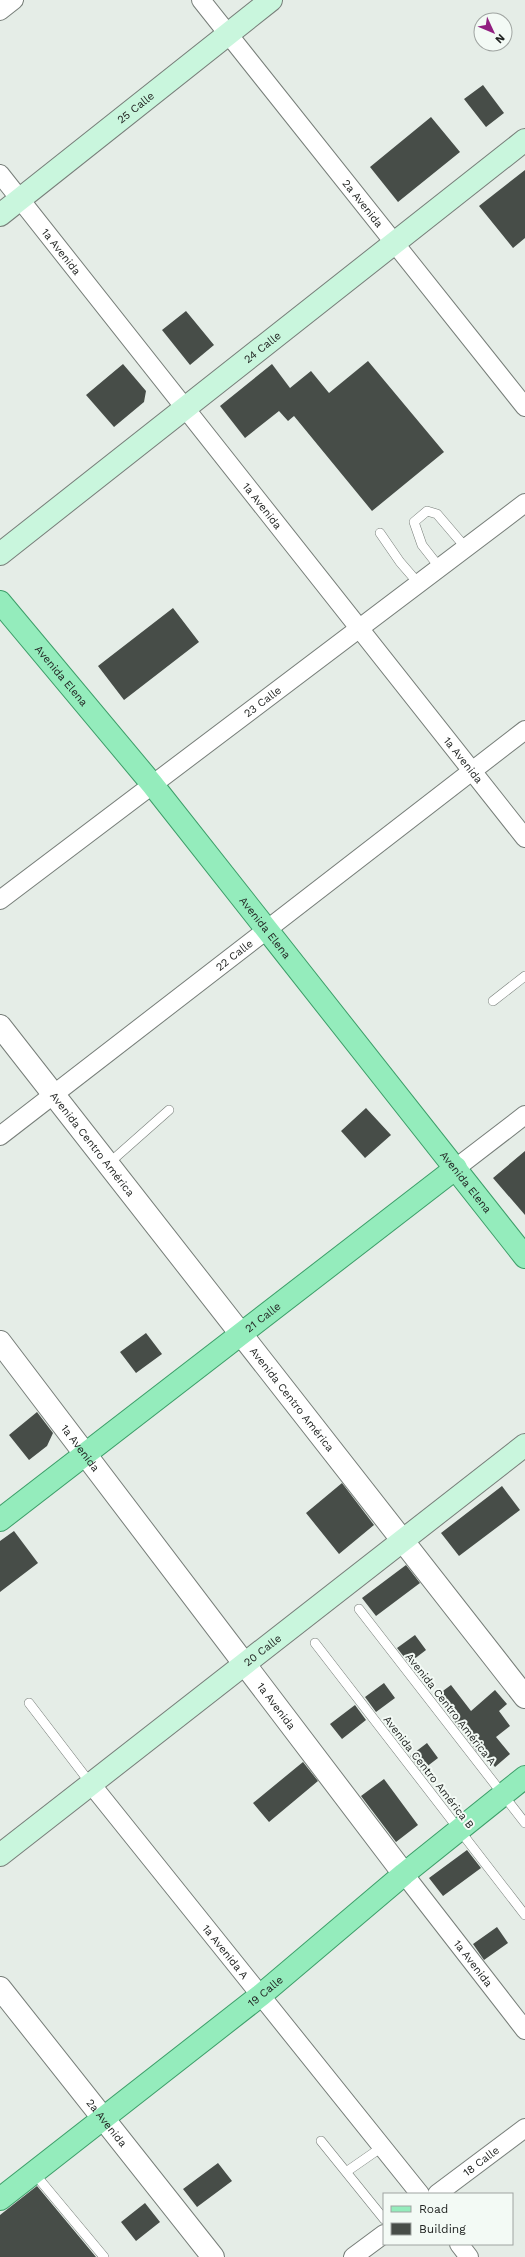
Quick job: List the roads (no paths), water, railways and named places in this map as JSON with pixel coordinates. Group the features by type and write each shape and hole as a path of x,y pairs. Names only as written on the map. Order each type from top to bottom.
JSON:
{"main road":[{"name":"25 Calle","path":"0,216 272,0"},
{"name":"24 Calle","path":"0,554 525,140"},
{"name":"Avenida Elena","path":"0,602 152,784 525,1257"},
{"name":"21 Calle","path":"0,1520 456,1168"},
{"name":"20 Calle","path":"0,1855 525,1445"},
{"name":"19 Calle","path":"0,2199 261,1995 404,1874 525,1777"}],"street":[{"path":"0,11 14,0"},
{"name":"2a Avenida","path":"201,0 525,407"},
{"name":"1a Avenida","path":"0,174 184,409 525,838"},
{"name":"23 Calle","path":"0,900 525,503"},
{"name":"22 Calle","path":"0,1136 525,730"},
{"name":"Avenida Centro América","path":"0,1026 404,1540 525,1697"},
{"name":"21 Calle","path":"456,1168 525,1115"},
{"name":"1a Avenida","path":"0,1342 244,1665 525,2030"},
{"name":"1a Avenida A","path":"91,1784 419,2193"},
{"name":"2a Avenida","path":"0,1988 213,2257"},
{"name":"18 Calle","path":"438,2193 525,2128"},
{"path":"353,2257 383,2235"},
{"path":"460,2245 469,2257"}],"lane":[{"path":"440,568 418,537 414,522 427,510 437,514 466,548"},
{"path":"380,533 400,562 419,584"},
{"path":"493,1001 525,976"},
{"path":"108,1164 169,1110"},
{"name":"Avenida Centro América A","path":"359,1609 525,1823"},
{"name":"Avenida Centro América B","path":"314,1643 525,1915"},
{"path":"29,1703 91,1784"},
{"path":"321,2141 383,2218"},
{"path":"346,2172 382,2147"},
{"path":"34,2172 104,2257"}]}
